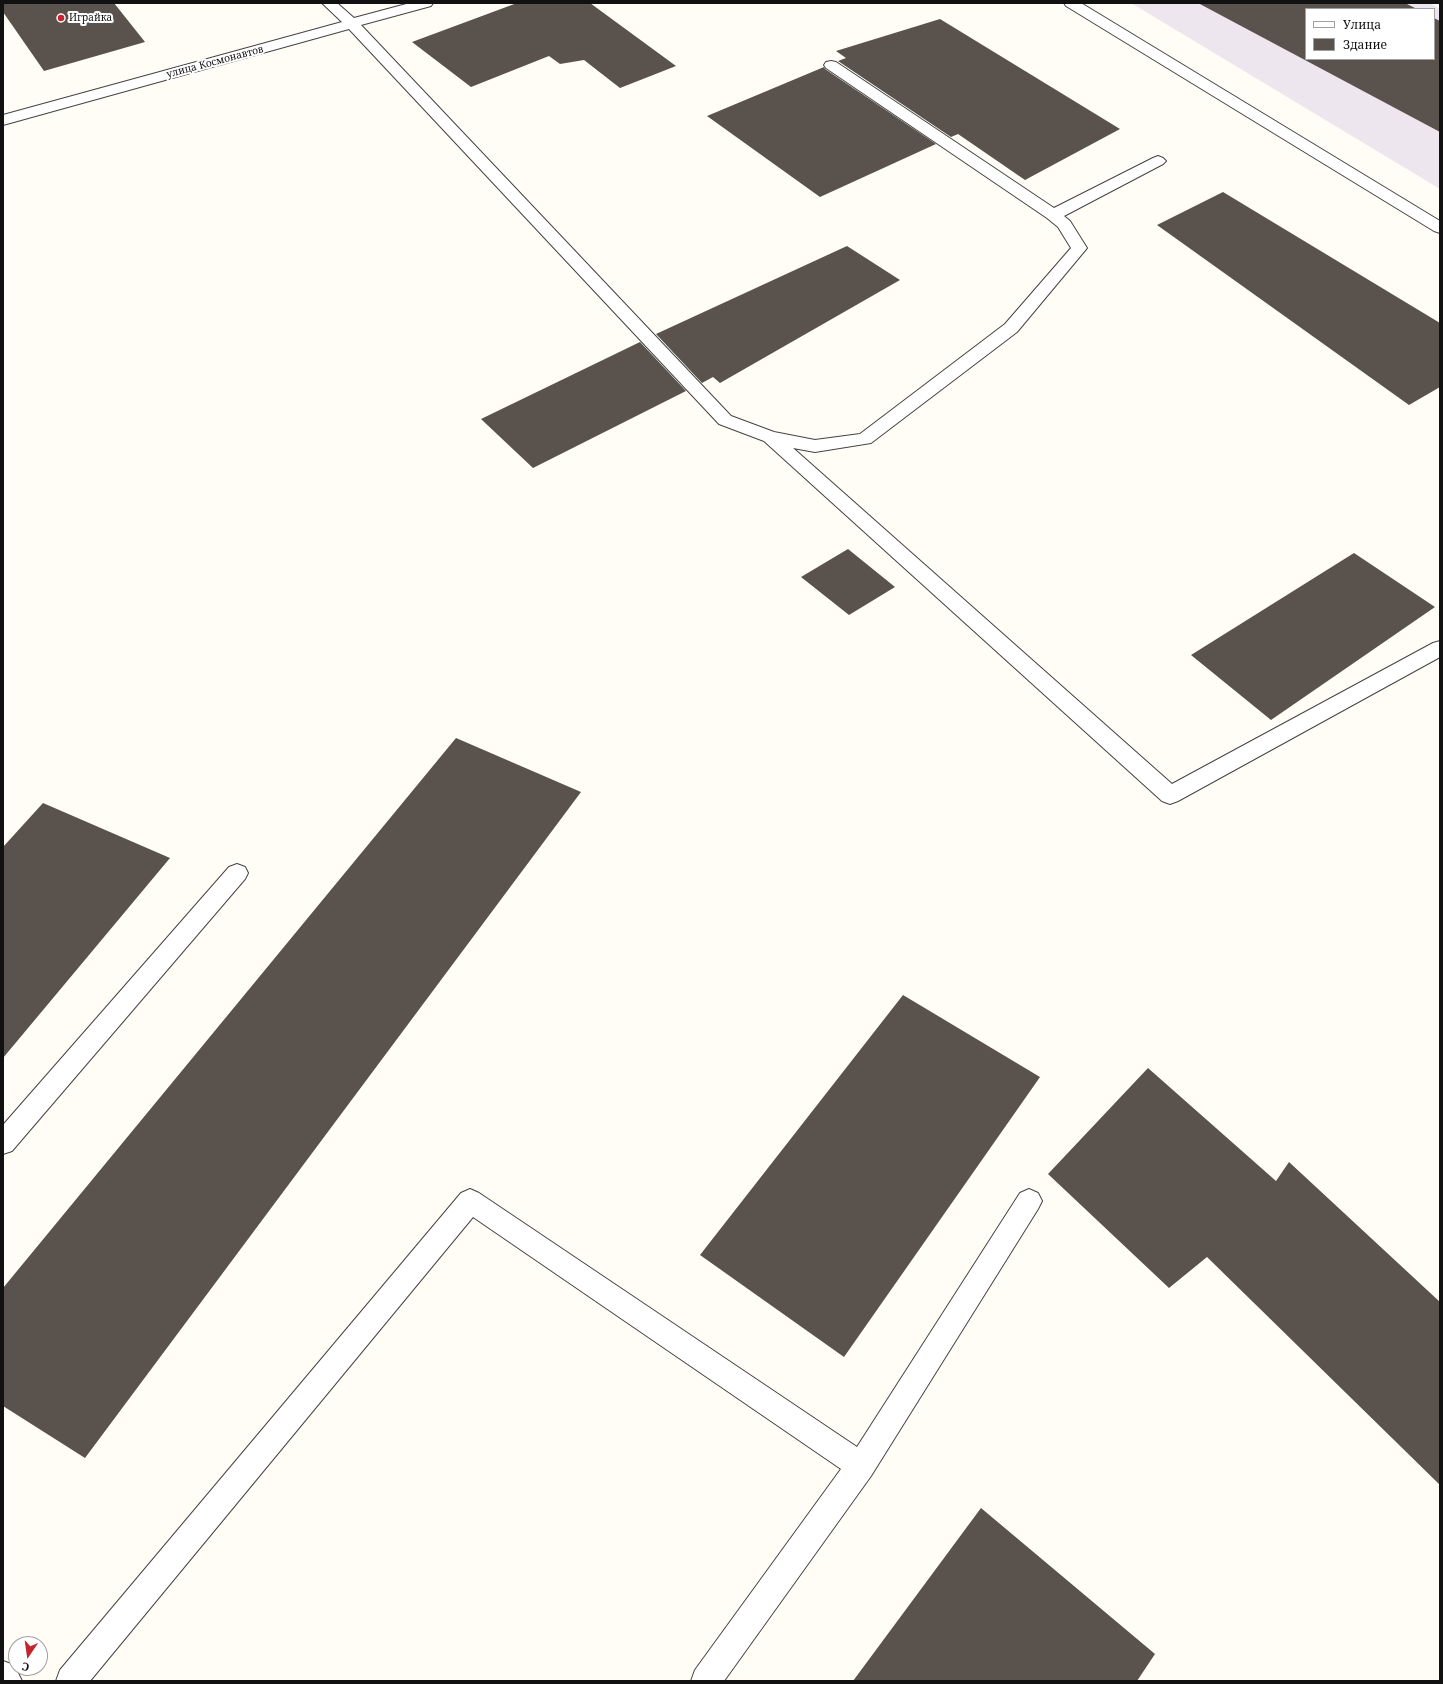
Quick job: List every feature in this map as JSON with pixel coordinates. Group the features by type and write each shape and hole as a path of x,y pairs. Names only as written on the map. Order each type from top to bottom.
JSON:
{"street":[{"path":"329,3 352,24 724,420 770,438 815,446 865,439 1011,328 1080,248 1064,224 1053,214 831,65"},
{"name":"улица Космонавтов","path":"3,120 426,3"},
{"path":"1070,3 1440,228"},
{"path":"1053,214 1158,161"},
{"path":"770,438 1170,795 1440,648"},
{"path":"3,1143 237,873"},
{"path":"706,1681 862,1466 1029,1201"},
{"path":"71,1681 470,1202 862,1466"},
{"path":"3,1676 7,1681"}],"shaded area":[{"path":"1131,3 1430,3 1440,9 1440,189"}],"building":[{"path":"3,3 114,3 145,42 44,71 3,12"},
{"path":"517,3 590,3 676,66 620,88 584,60 560,64 549,56 471,87 412,42"},
{"path":"1198,3 1405,3 1415,8 1305,8 1305,60 1435,60 1435,18 1440,21 1440,132"},
{"path":"940,19 1120,129 1025,180 958,134 951,137 838,61 846,58 836,51"},
{"path":"824,67 936,144 820,197 707,116"},
{"path":"1223,192 1440,323 1440,387 1409,405 1157,225"},
{"path":"847,246 900,280 720,383 713,377 702,383 656,334"},
{"path":"640,342 686,391 533,468 481,419"},
{"path":"848,549 895,587 849,615 801,577"},
{"path":"1354,553 1435,607 1271,720 1191,655"},
{"path":"456,738 581,792 85,1458 3,1406 3,1288"},
{"path":"43,803 170,858 3,1058 3,847"},
{"path":"903,995 1040,1077 844,1357 700,1255"},
{"path":"1148,1068 1276,1181 1289,1162 1440,1302 1440,1485 1207,1257 1169,1288 1048,1174"},
{"path":"981,1508 1155,1654 1137,1681 853,1681"}],"place":[{"name":"Играйка","path":"61,18"}]}
